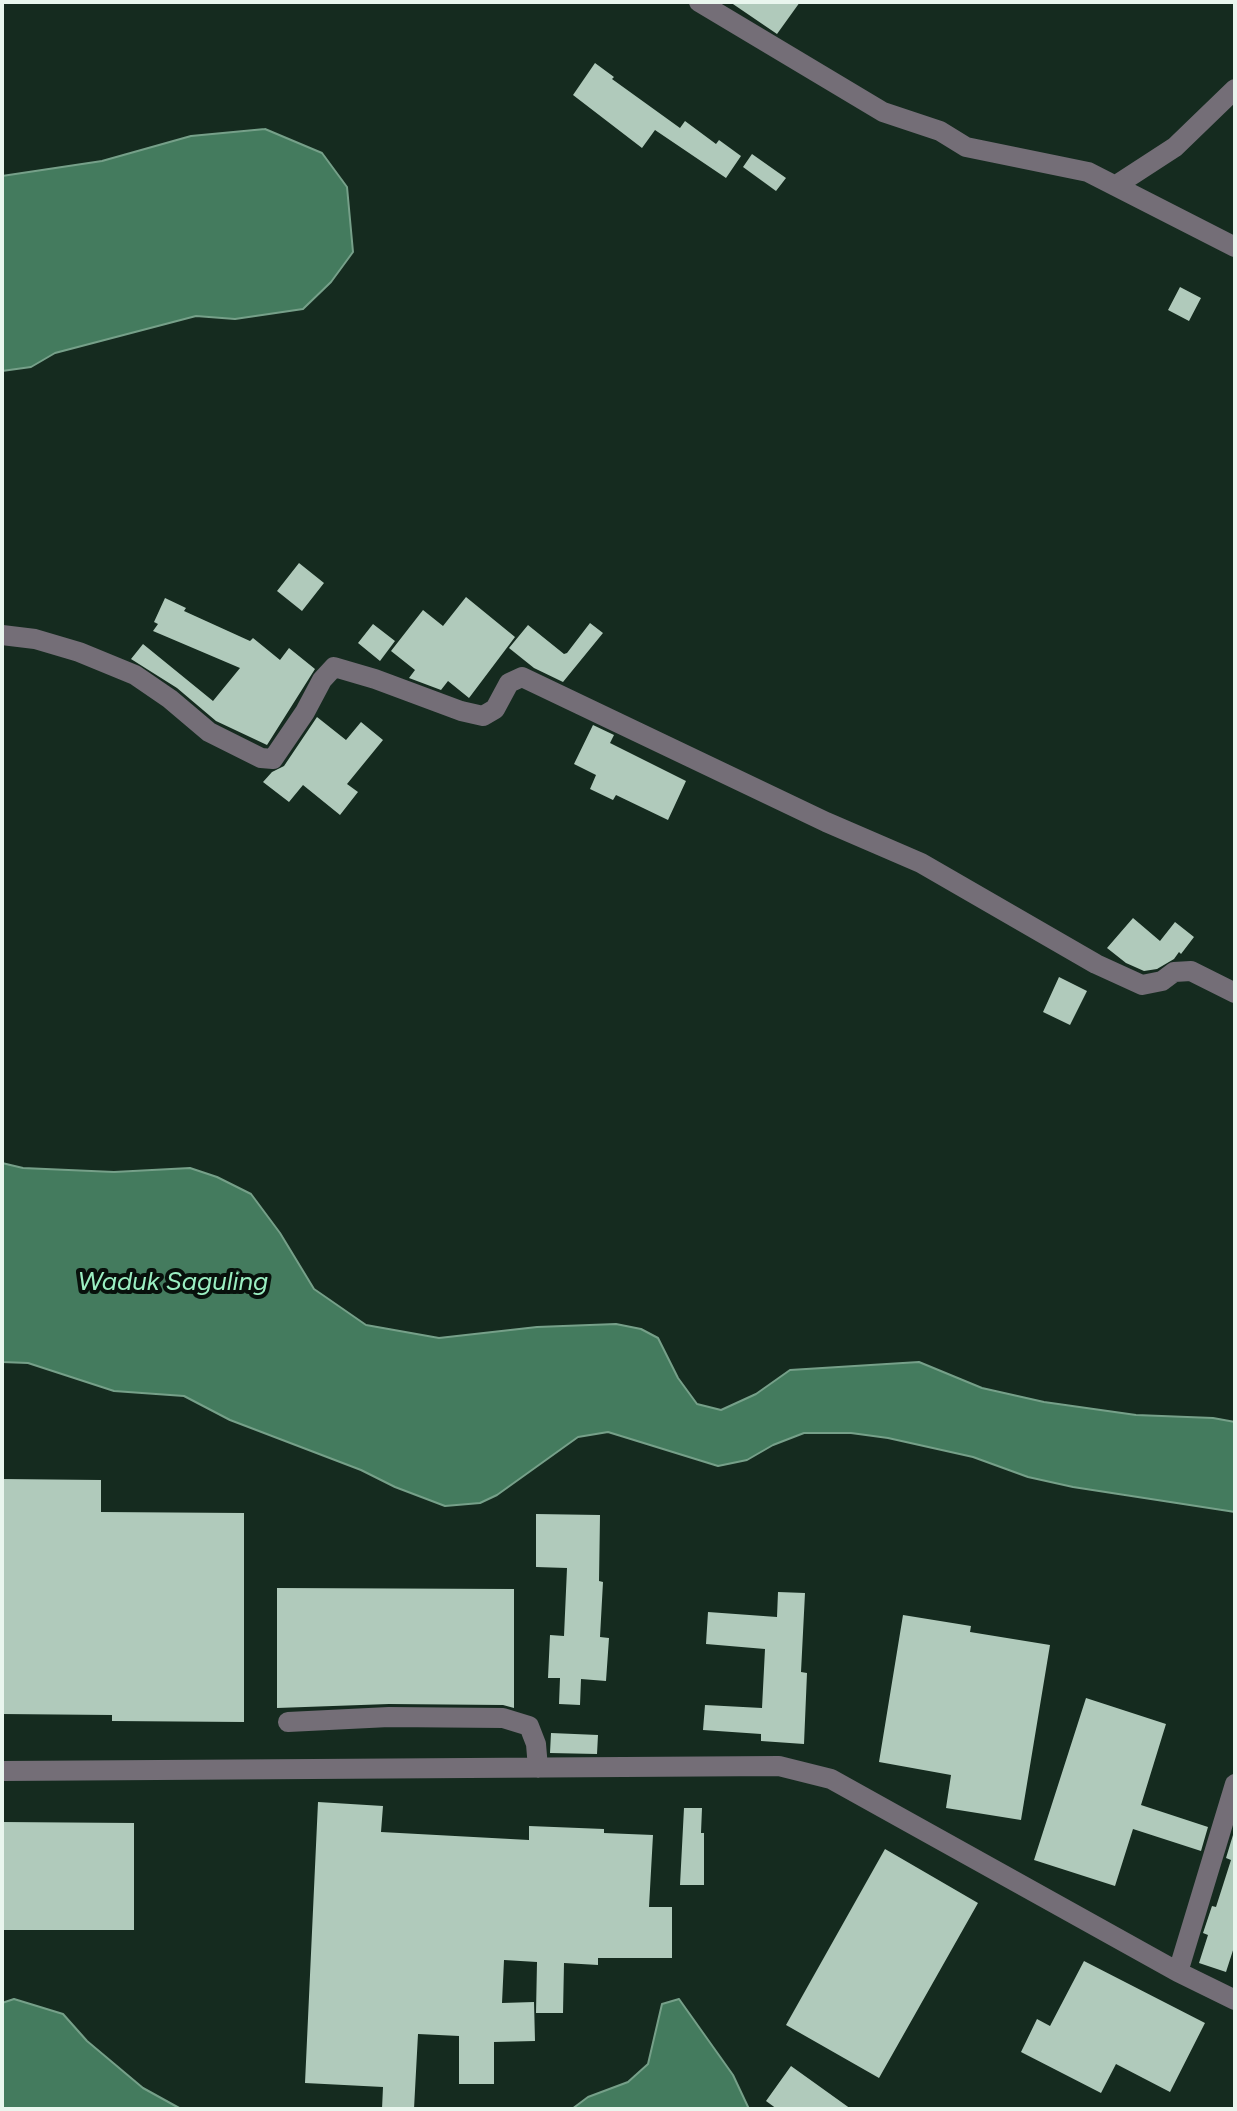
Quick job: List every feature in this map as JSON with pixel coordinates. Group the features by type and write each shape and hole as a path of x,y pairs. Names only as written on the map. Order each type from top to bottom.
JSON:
{"street":[{"path":"699,2 883,112 935,128 966,147 1088,172 1235,247"},
{"path":"1115,186 1175,147 1235,89"},
{"path":"2,635 35,639 79,652 135,675 209,732 261,758 273,759 305,712 322,680 334,667 483,716 495,709 509,683 522,677 826,822 921,863 1096,964 1142,985 1162,981 1174,972 1191,971 1235,993"},
{"path":"288,1722 389,1717 503,1718 529,1726 536,1744 538,1768"},
{"path":"2,1771 779,1766 831,1779 1178,1972 1235,2000"},
{"path":"1178,1972 1234,1797"}],"water":[{"path":"265,129 322,153 347,187 353,252 331,282 303,309 235,319 196,316 55,353 31,367 2,371 2,176 102,161 191,136"},
{"name":"Waduk Saguling","path":"2,1163 23,1168 114,1172 190,1168 217,1177 251,1194 280,1233 314,1289 366,1325 439,1338 537,1327 616,1324 641,1329 658,1338 678,1378 697,1404 721,1410 756,1394 790,1370 919,1362 982,1388 1044,1402 1136,1415 1213,1418 1235,1422 1235,1512 1073,1487 1028,1477 973,1457 851,1433 804,1433 773,1445 747,1460 718,1466 608,1432 578,1437 497,1495 480,1503 445,1506 230,1420 184,1396 114,1391 28,1363 2,1362"},
{"path":"14,1999 63,2014 87,2041 143,2088 181,2109 2,2109 2,2003"},
{"path":"679,1999 733,2075 749,2109 572,2109 588,2097 628,2082 648,2064 662,2004"}],"building":[{"path":"730,2 800,2 777,34"},
{"path":"595,63 680,128 685,121 716,144 719,140 741,156 726,178 655,130 642,148 573,95"},
{"path":"752,154 786,178 776,191 743,167"},
{"path":"1180,287 1201,298 1189,321 1168,310"},
{"path":"299,563 324,583 302,611 277,591"},
{"path":"466,597 515,637 469,698 448,681 441,690 409,678 415,670 391,651 423,610 443,626"},
{"path":"165,598 186,608 184,611 250,641 253,638 280,660 289,648 315,669 267,745 216,721 177,688 131,659 143,644 213,701 240,668 153,631"},
{"path":"590,623 603,633 563,682 534,668 509,648 528,625 564,654"},
{"path":"373,624 395,641 380,661 358,643"},
{"path":"317,717 346,740 361,722 383,740 347,784 358,792 340,815 303,785 289,802 263,782 272,772 284,766"},
{"path":"593,725 614,735 610,743 686,781 668,820 616,795 613,800 590,789 596,775 574,764"},
{"path":"1133,918 1160,941 1175,922 1194,937 1174,959 1157,969 1144,971 1126,963 1107,948"},
{"path":"1059,977 1087,991 1070,1025 1043,1012"},
{"path":"2,1479 101,1480 101,1512 244,1513 244,1722 112,1721 112,1715 2,1714"},
{"path":"536,1514 600,1515 599,1581 603,1582 600,1637 609,1638 606,1681 581,1679 580,1705 559,1704 560,1678 548,1678 550,1635 564,1636 567,1568 536,1567"},
{"path":"277,1588 514,1589 514,1708 503,1705 389,1704 277,1708"},
{"path":"778,1592 805,1593 801,1672 807,1673 804,1744 761,1741 761,1734 703,1730 705,1705 762,1708 765,1649 706,1644 708,1612 777,1617"},
{"path":"903,1615 971,1626 970,1632 1050,1645 1021,1820 946,1808 951,1775 879,1762"},
{"path":"1086,1698 1166,1724 1141,1805 1208,1827 1201,1851 1133,1829 1115,1886 1034,1860"},
{"path":"551,1733 598,1735 597,1754 550,1753"},
{"path":"318,1802 383,1806 381,1832 529,1840 529,1826 604,1829 604,1833 653,1835 649,1907 672,1907 672,1958 598,1958 598,1965 564,1963 563,2013 536,2013 537,1962 504,1960 502,2003 534,2002 535,2041 494,2042 494,2084 459,2084 459,2036 418,2034 414,2109 382,2109 383,2087 305,2083"},
{"path":"684,1808 702,1808 704,1885 680,1885"},
{"path":"2,1822 134,1823 134,1930 2,1930"},
{"path":"1233,1835 1235,1944 1226,1972 1199,1963 1208,1935 1203,1933 1212,1906 1216,1907 1231,1860 1226,1858"},
{"path":"885,1849 978,1903 879,2078 786,2025"},
{"path":"1084,1961 1205,2023 1170,2092 1116,2064 1101,2093 1021,2052 1037,2019 1050,2026"},
{"path":"791,2066 851,2109 777,2109 766,2101"}]}
